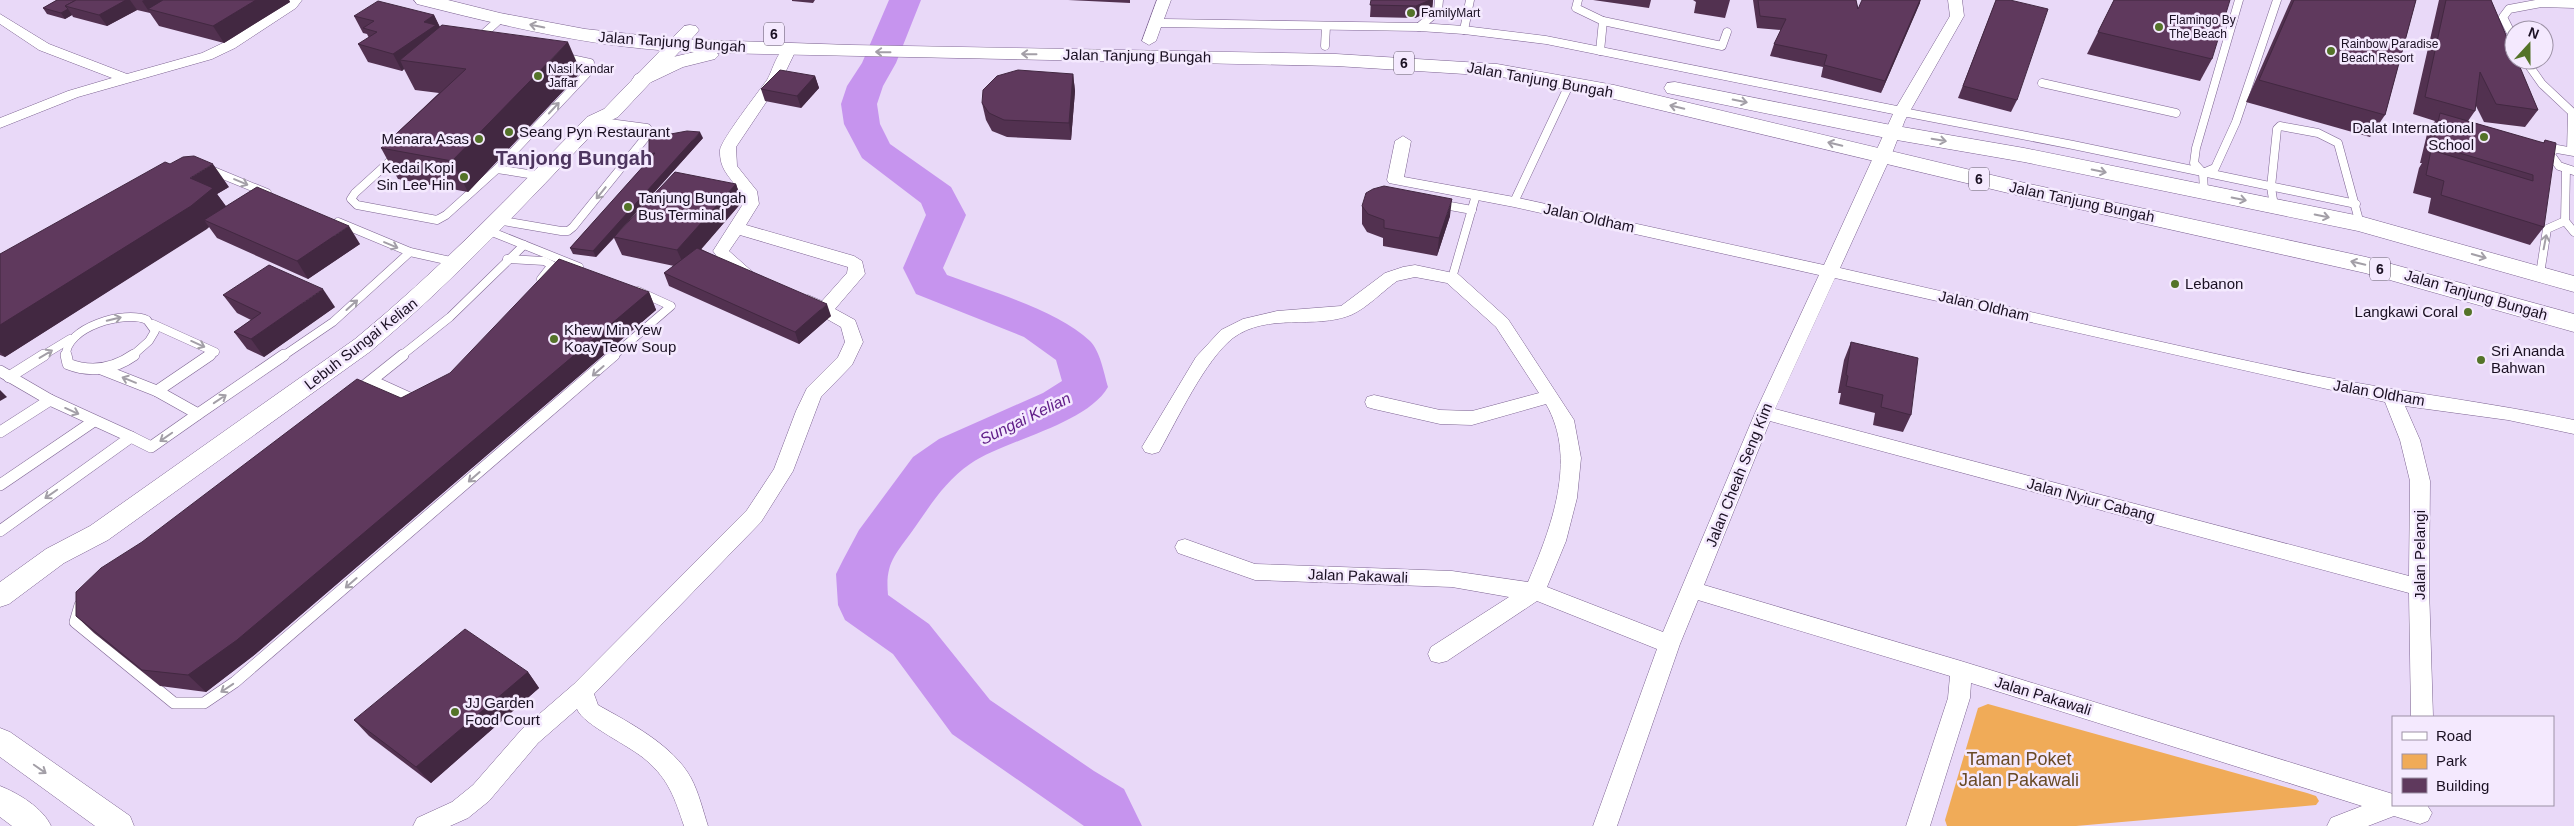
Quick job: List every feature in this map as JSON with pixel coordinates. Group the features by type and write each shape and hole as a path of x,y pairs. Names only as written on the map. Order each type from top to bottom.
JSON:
{"main road":[{"name":"Jalan Tanjung Bungah","path":"424,0 501,10 546,10 675,37 751,48 789,50 854,44"},
{"name":"Jalan Tanjung Bungah","path":"501,10 585,35 1408,63 1498,70 1570,83 2024,190 2366,265 2574,323"},
{"name":"Jalan Tanjung Bungah","path":"916,45 1152,32 1325,36 1418,49 1495,56 1562,66 1891,132 2204,183 2358,214 2574,284"},
{"path":"585,35 619,48 627,54 632,71 751,48"}],"street":[{"path":"0,123 73,94 207,56 230,45 295,0"},
{"path":"1152,32 1164,0"},
{"name":"Jalan Cheah Seng Kim","path":"1605,826 1669,644 1764,413 1828,271 1883,156 1891,132 1957,16 1957,6 1954,0"},
{"path":"0,18 44,47 126,79"},
{"path":"1325,36 1419,27 1464,30 1546,40 1903,112"},
{"name":"Lebuh Sungai Kelian","path":"99,533 363,345 428,291 594,121 611,113 632,71 675,37"},
{"path":"762,281 735,268 725,259 721,251 751,204 750,191 729,167 728,147 776,77 789,50"},
{"name":"Jalan Oldham","path":"1403,141 1394,183 1474,202 1514,202 1828,271 2248,368 2392,397 2508,413 2574,428"},
{"path":"736,228 848,260 856,265 856,274 825,309"},
{"path":"1152,447 1202,362 1227,334 1249,323 1277,316 1337,313 1346,310 1391,277 1403,273 1415,271 1452,278 1502,323 1551,396 1565,420 1571,458 1566,498 1556,541 1535,591 1439,654"},
{"path":"426,826 460,810 481,793 530,736 582,691 754,516 783,471 814,392 846,360 854,342 849,324 825,309 789,293"},
{"path":"1374,402 1440,418 1472,418 1551,396"},
{"name":"Jalan Pelangi","path":"2392,397 2410,440 2420,481 2419,587 2422,716"},
{"name":"Jalan Nyiur Cabang","path":"1764,413 2419,587"},
{"path":"0,596 54,556 99,533"},
{"path":"0,614 68,564 99,533"},
{"name":"Jalan Pakawali","path":"1185,547 1254,572 1452,579 1535,591 1669,644"},
{"name":"Jalan Pakawali","path":"1692,590 1961,670 2392,805"},
{"path":"1918,826 1959,698 1961,670"},
{"path":"582,691 589,711 629,734 656,754 682,784 696,826"},
{"path":"0,741 120,826"},
{"path":"0,800 36,826"},
{"path":"2339,826 2392,805"},
{"name":"Jalan Pakawali","path":"2396,806 2420,815"}],"lane":[{"path":"1419,27 1438,11 1439,0"},
{"path":"1464,30 1470,0"},
{"path":"1578,0 1576,8 1603,21 1722,46 1727,32"},
{"path":"2204,183 2194,163 2196,148 2239,0"},
{"path":"2204,183 2214,168 2236,122 2277,0"},
{"path":"2504,20 2503,17 2509,9 2541,3 2574,4"},
{"path":"481,46 475,44 476,41 501,10"},
{"path":"1600,51 1603,21"},
{"path":"405,148 355,193 352,200 357,204 438,220 497,169 590,70 590,63 554,56"},
{"path":"2532,70 2542,84 2573,113 2573,152 2557,149 2549,152 2550,158 2570,170 2565,221 2574,232"},
{"path":"1514,202 1570,83"},
{"path":"2042,83 2176,113"},
{"path":"1903,112 2026,134 2204,183"},
{"path":"492,225 561,231 568,231 573,227 650,132 647,128 594,121"},
{"path":"2272,196 2277,129 2280,126 2288,127 2324,135 2338,143 2358,214"},
{"path":"199,164 272,195"},
{"path":"497,169 540,176"},
{"path":"1425,202 1474,202 1452,278"},
{"path":"328,218 410,252 455,262"},
{"path":"2540,274 2547,229 2565,221"},
{"path":"492,225 524,245 587,270"},
{"path":"349,398 450,317 507,259 524,245"},
{"path":"5,374 50,400 151,447 333,322 410,252"},
{"path":"507,259 544,261 552,265 535,286"},
{"path":"86,597 80,604 75,622 174,703 204,703 235,682 671,306 632,288"},
{"path":"5,374 95,324 124,316 137,316 215,352 157,392"},
{"path":"82,332 66,349 65,357 68,364 81,369 101,368 130,358 142,349 154,331 153,324"},
{"path":"101,368 157,392 198,414"},
{"path":"372,381 427,403"},
{"path":"0,432 50,400"},
{"path":"0,485 94,420"},
{"path":"0,531 131,437"}],"green space":[{"name":"Taman Poket Jalan Pakawali","path":"1988,704 2307,793 2316,796 2319,801 2316,805 2076,826 1947,826 1945,820 1978,708"}],"building":[{"path":"57,0 76,0 65,6 68,9 61,13 43,8"},
{"path":"76,0 126,0 99,15 65,6"},
{"path":"163,0 256,0 213,26 148,9"},
{"path":"1371,0 1430,0 1416,6 1370,5"},
{"path":"1758,0 1856,0 1858,9 1862,0 1920,0 1885,81 1824,65 1827,55 1774,44 1786,19 1760,16"},
{"path":"1996,0 2010,0 2048,9 2017,100 1963,86"},
{"name":"Flamingo By The Beach","path":"2114,0 2230,0 2212,59 2098,32"},
{"name":"Rainbow Paradise Beach Resort","path":"2294,0 2416,0 2385,115 2259,80"},
{"path":"2446,0 2491,0 2504,31 2504,70 2521,70 2538,110 2496,104 2480,72 2475,111 2425,97"},
{"path":"378,1 434,15 424,22 436,25 393,54 358,44 377,32 363,28 374,21 354,16"},
{"path":"442,25 568,42 452,161 381,148 466,69 400,60"},
{"path":"780,70 815,76 797,96 761,89"},
{"path":"1018,70 1073,74 1069,123 1004,120 989,113 982,103 983,90 997,76"},
{"path":"2440,113 2544,143 2545,140 2556,143 2544,227 2441,195 2444,181 2426,175 2431,150 2533,181 2533,175 2433,145"},
{"name":"Tanjung Bungah Bus Terminal","path":"687,131 700,132 593,251 570,248 655,153 649,154 649,138"},
{"path":"194,156 213,164 190,178 213,188 191,206 0,325 0,254 165,162 170,164 183,157"},
{"path":"675,172 736,184 677,250 614,237"},
{"path":"1384,186 1452,199 1439,238 1384,228 1384,220 1368,214 1362,206 1366,193"},
{"path":"257,187 349,226 297,261 204,220"},
{"path":"697,248 827,304 795,332 664,273"},
{"path":"559,259 649,292 237,640 188,675 142,670 76,616 76,592 101,568 142,542 357,379 401,398 450,373"},
{"path":"269,265 323,289 251,339 234,332 261,313 223,295"},
{"path":"1851,342 1918,358 1911,415 1881,407 1883,395 1846,386"},
{"name":"JJ Garden Food Court","path":"465,629 528,672 416,767 354,720"}],"waterway":[{"name":"Sungai Kelian","path":"905,0 879,63 865,86 859,104 862,124 875,150 937,196 946,215 923,268 931,284 1039,327 1075,352 1086,387 1059,404 955,451 930,470 876,544 861,574 863,605 911,639 971,717 1074,789 1104,807 1113,826"}],"place":[{"name":"FamilyMart","path":"1411,13"},
{"name":"Flamingo By The Beach","path":"2159,27"},
{"name":"Rainbow Paradise Beach Resort","path":"2331,51"},
{"name":"Nasi Kandar Jaffar","path":"538,76"},
{"name":"Seang Pyn Restaurant","path":"509,132"},
{"name":"Dalat International School","path":"2484,137"},
{"name":"Menara Asas","path":"479,139"},
{"name":"Kedai Kopi Sin Lee Hin","path":"464,177"},
{"name":"Tanjung Bungah Bus Terminal","path":"628,207"},
{"name":"Lebanon","path":"2175,284"},
{"name":"Langkawi Coral","path":"2468,312"},
{"name":"Khew Min Yew Koay Teow Soup","path":"554,339"},
{"name":"Sri Ananda Bahwan","path":"2481,360"},
{"name":"JJ Garden Food Court","path":"455,712"}],"district":[{"name":"Tanjong Bungah","path":"574,158"}]}
